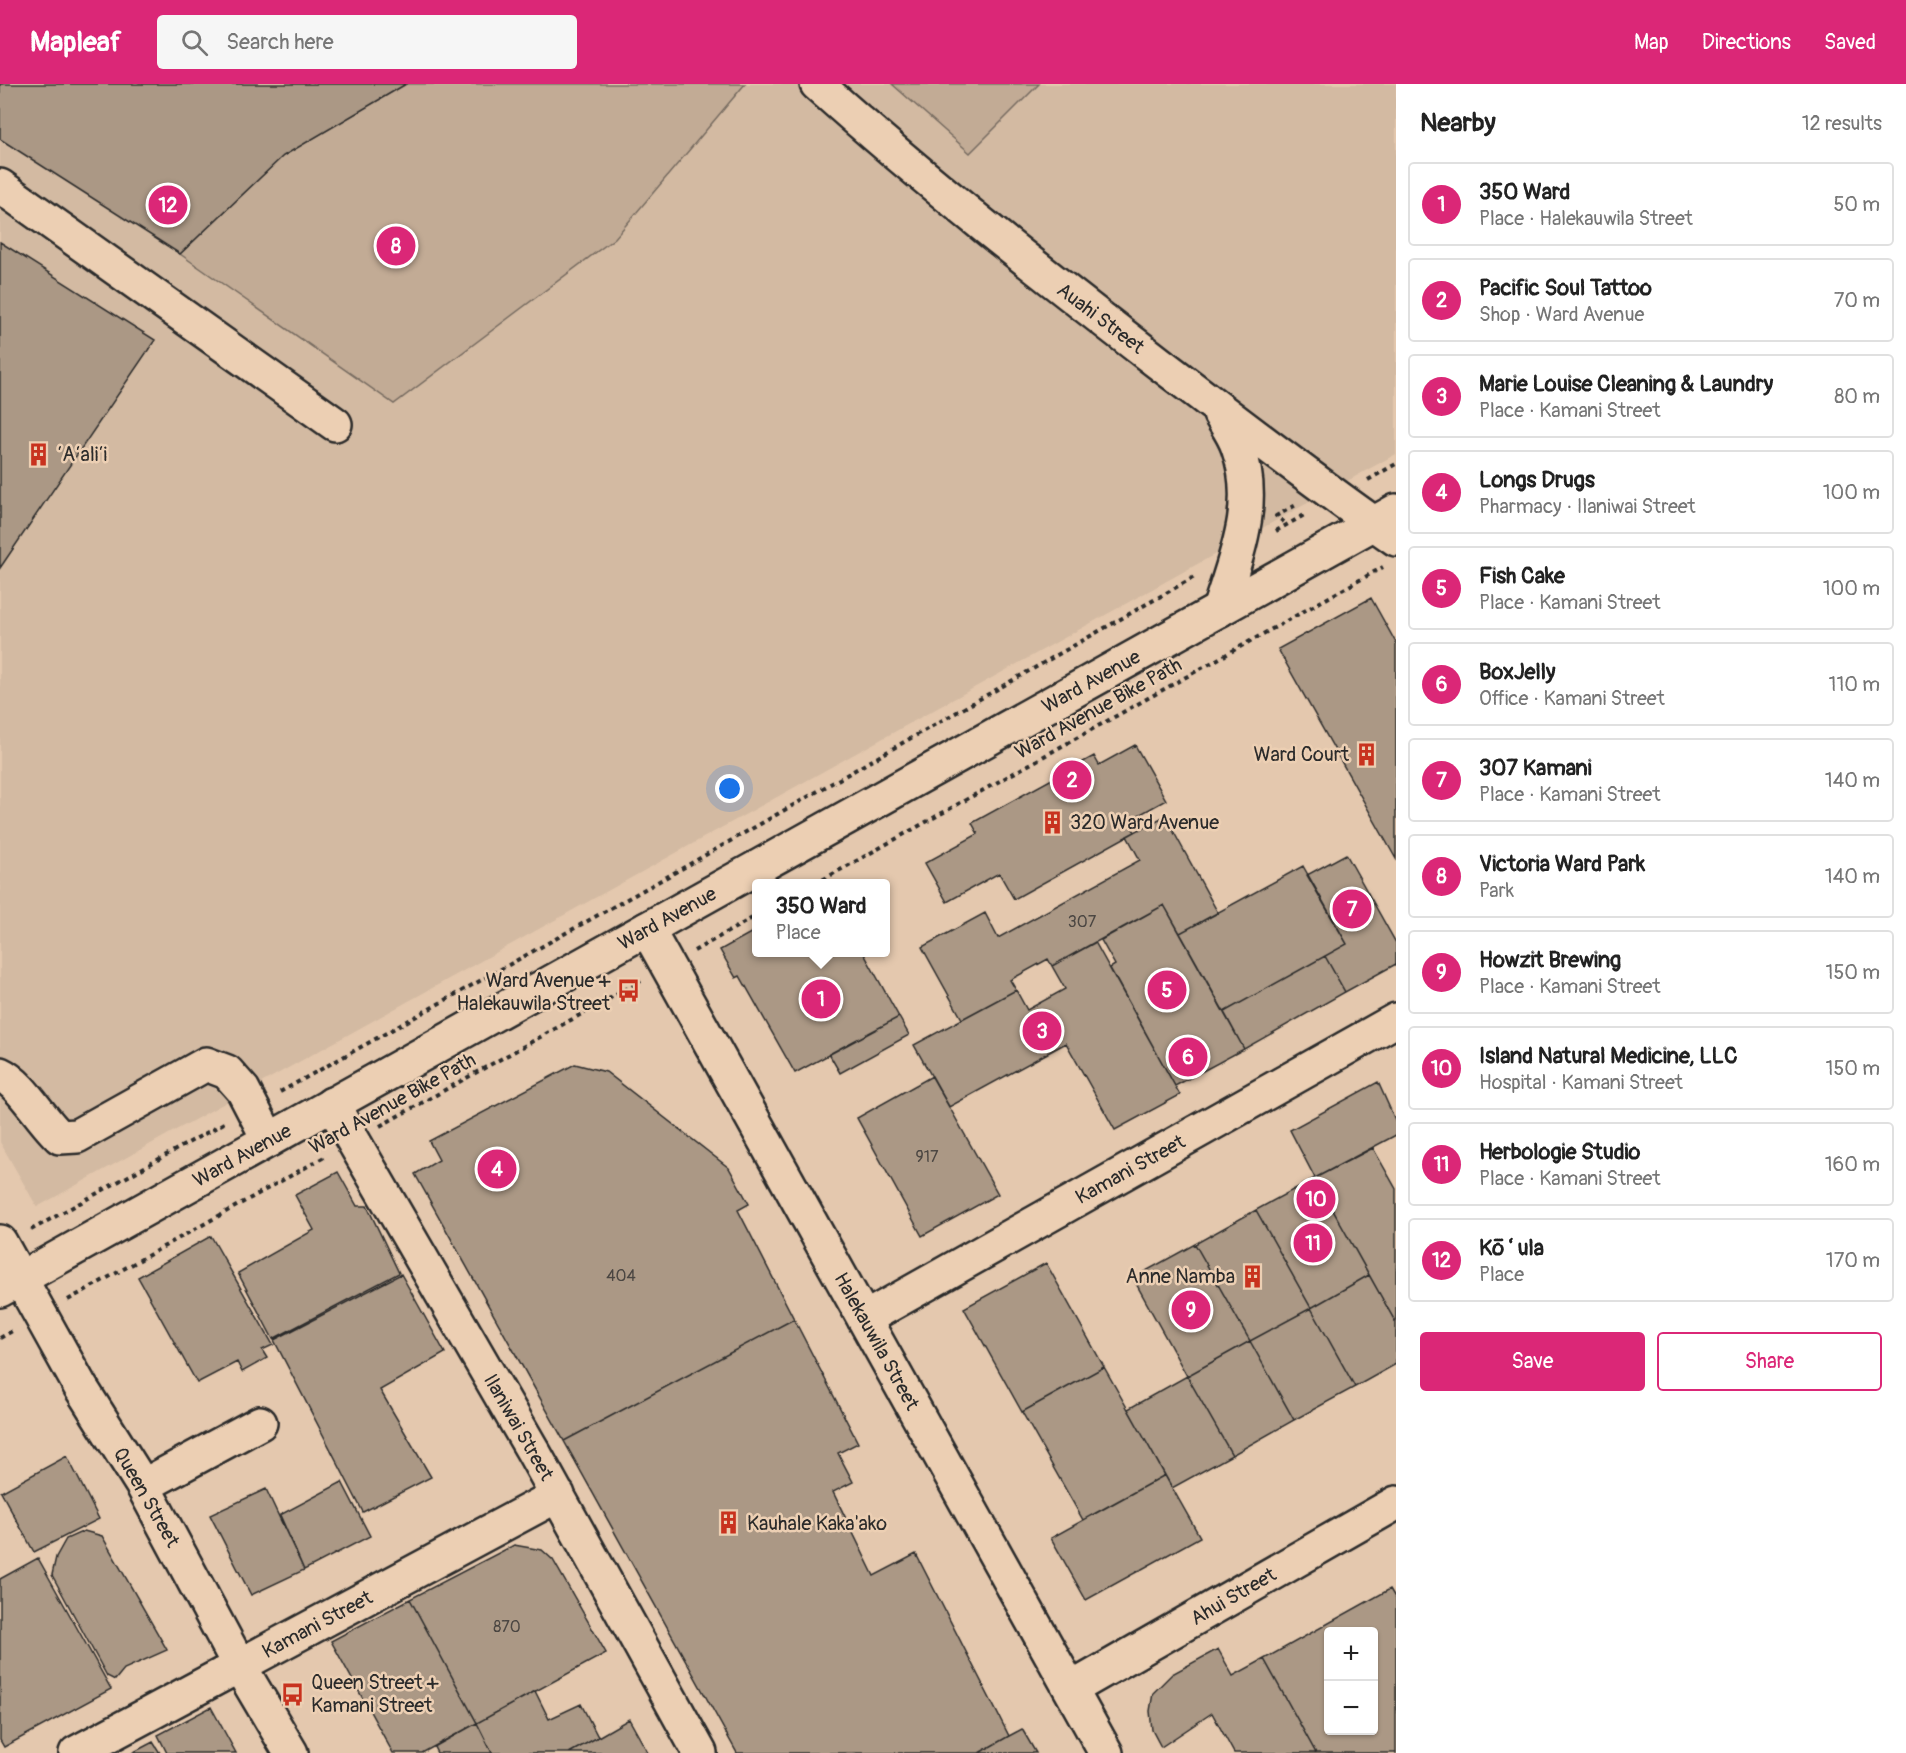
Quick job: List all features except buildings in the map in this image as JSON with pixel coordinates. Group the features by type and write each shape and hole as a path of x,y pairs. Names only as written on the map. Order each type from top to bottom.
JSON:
{"street":[{"name":"Auahi Street","path":"817,84 952,202 1217,407 1388,535"},
{"path":"0,186 334,424"},
{"path":"1217,407 1238,446 1246,476 1246,522 1219,610"},
{"name":"Ward Avenue","path":"10,1284 1219,610 1388,535"},
{"name":"Halekauwila Street","path":"647,929 1106,1753"},
{"name":"Kamani Street","path":"864,1319 1396,1020"},
{"path":"0,1074 10,1078 46,1125 60,1137 77,1136 206,1065 227,1072 243,1090 269,1140"},
{"name":"Ilaniwai Street","path":"332,1104 558,1495 700,1753"},
{"name":"Queen Street","path":"1,1244 10,1284 41,1315 80,1386 143,1486 239,1665 291,1753"},
{"path":"143,1486 260,1423"},
{"name":"Kamani Street","path":"76,1753 558,1495"},
{"name":"Ahui Street","path":"1071,1689 1396,1503"}],"path":[{"path":"1,1244 681,869 1396,464"},
{"path":"1284,522 1276,516 1302,502"},
{"name":"Ward Avenue Bike Path","path":"822,879 1388,535"},
{"name":"Ward Avenue Bike Path","path":"41,1315 752,918"}],"shaded area":[{"path":"0,84 1396,84 1396,454 37,1207 0,1142"},
{"path":"406,84 745,84 615,238 394,404 180,254 283,156"},
{"path":"892,84 1039,84 970,153"}],"place":[{"name":"Kōʻula","path":"168,205"},
{"name":"Victoria Ward Park","path":"396,246"},
{"name":"‘A‘ali‘i","path":"39,454"},
{"name":"Ward Court","path":"1367,754"},
{"name":"Pacific Soul Tattoo","path":"1072,780"},
{"name":"320 Ward Avenue","path":"1052,822"},
{"name":"307 Kamani","path":"1352,909"},
{"name":"Fish Cake","path":"1167,990"},
{"name":"Ward Avenue + Halekauwila Street","path":"628,991"},
{"name":"350 Ward","path":"821,999"},
{"name":"Marie Louise Cleaning & Laundry","path":"1042,1031"},
{"name":"BoxJelly","path":"1188,1057"},
{"name":"Longs Drugs","path":"497,1169"},
{"name":"Island Natural Medicine, LLC","path":"1316,1199"},
{"name":"Herbologie Studio","path":"1313,1243"},
{"name":"Anne Namba","path":"1253,1276"},
{"name":"Howzit Brewing","path":"1191,1310"},
{"name":"Kauhale Kaka'ako","path":"729,1523"},
{"name":"Queen Street + Kamani Street","path":"293,1694"}]}
